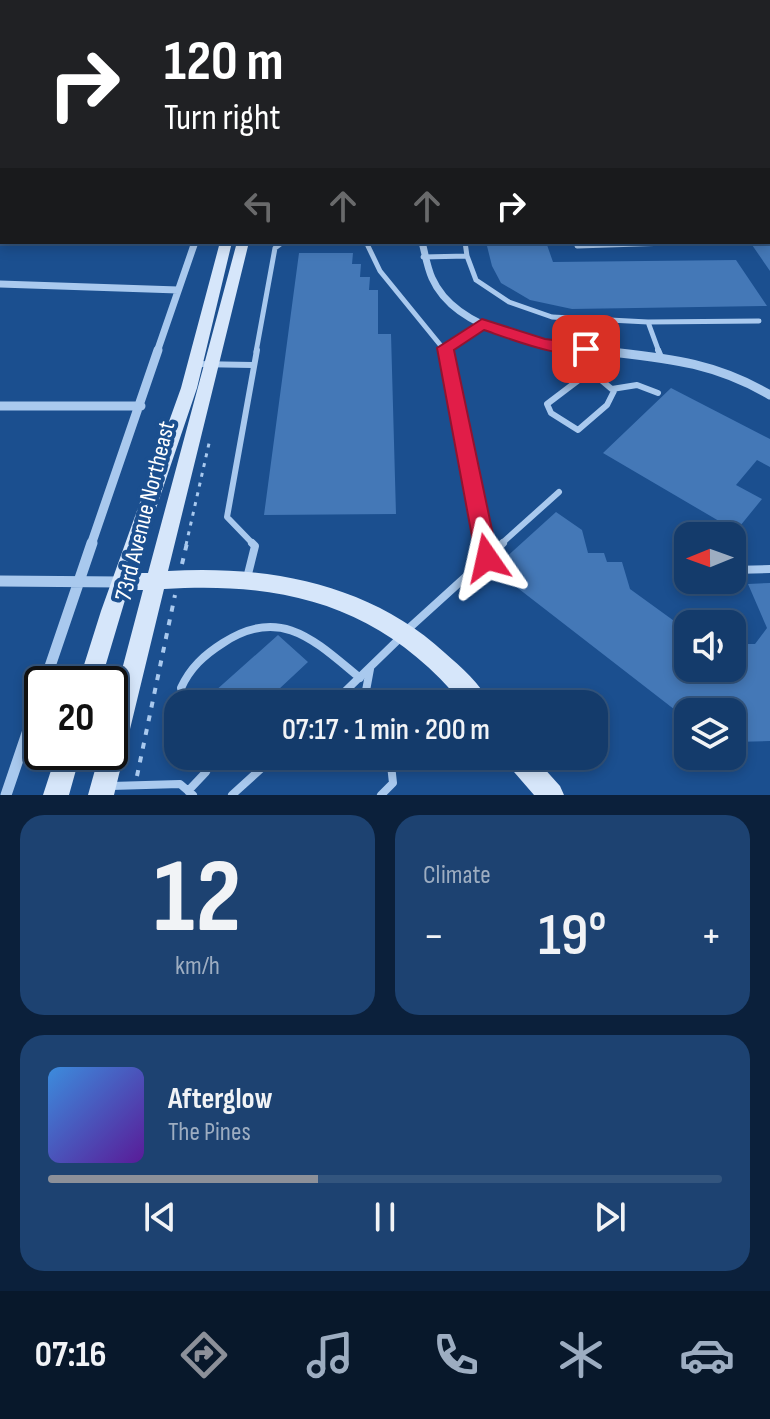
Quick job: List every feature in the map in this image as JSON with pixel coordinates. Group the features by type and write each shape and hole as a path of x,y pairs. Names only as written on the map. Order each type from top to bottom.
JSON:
{"street":[{"name":"73rd Avenue Northeast","path":"50,666 194,244"},
{"name":"73rd Avenue Northeast","path":"103,791 167,581 226,244"},
{"name":"73rd Avenue Northeast","path":"95,666 121,582 203,364 242,244"},
{"path":"422,244 424,266 451,303 482,324 543,344 681,359 741,377 770,395"},
{"path":"0,284 178,290"},
{"path":"0,406 141,406"},
{"path":"0,581 121,582 213,578 303,588 355,603 405,632 468,690"},
{"name":"73rd Avenue Northeast","path":"6,795 24,742"},
{"path":"56,795 64,770"},
{"path":"529,770 551,795"}],"lane":[{"path":"246,582 255,546 227,517 252,365 275,248 280,244"},
{"path":"367,244 380,271 445,348 487,558"},
{"path":"465,244 476,280 509,302 552,317 648,322 759,321"},
{"path":"577,246 597,244"},
{"path":"423,257 467,256"},
{"path":"648,322 661,357"},
{"path":"445,348 482,324"},
{"path":"586,349 601,380 614,391 607,405 578,430 551,413 547,404 580,379 601,380"},
{"path":"203,364 252,365"},
{"path":"760,389 770,384"},
{"path":"612,389 637,385 658,393"},
{"path":"347,690 405,632 559,492"},
{"path":"746,570 770,569"},
{"path":"182,690 190,668 239,631 263,624 285,626 301,632 360,678"},
{"path":"366,690 370,669"},
{"path":"103,791 135,785 180,784 191,793 207,770"},
{"path":"232,795 260,770"},
{"path":"381,795 393,783 392,770"}],"path":[{"path":"135,785 167,581 213,426"}],"building":[{"path":"486,244 547,244 553,262 736,260 767,306 572,309 530,300 501,283 492,266"},
{"path":"751,244 770,244 770,271"},
{"path":"299,253 353,253 352,264 361,264 360,277 370,277 369,290 378,290 378,334 391,334 396,514 264,515"},
{"path":"671,388 770,439 770,467 757,460 736,485 762,499 743,522 721,522 603,453"},
{"path":"556,512 582,530 588,553 604,553 607,562 622,562 630,589 674,621 674,682 746,682 746,644 755,644 767,628 748,584 770,583 770,741 746,742 746,698 674,698 674,709 493,569"},
{"path":"278,635 308,662 278,690 216,690"}],"route":[{"path":"487,558 445,348 482,324 543,344 586,349"}]}
